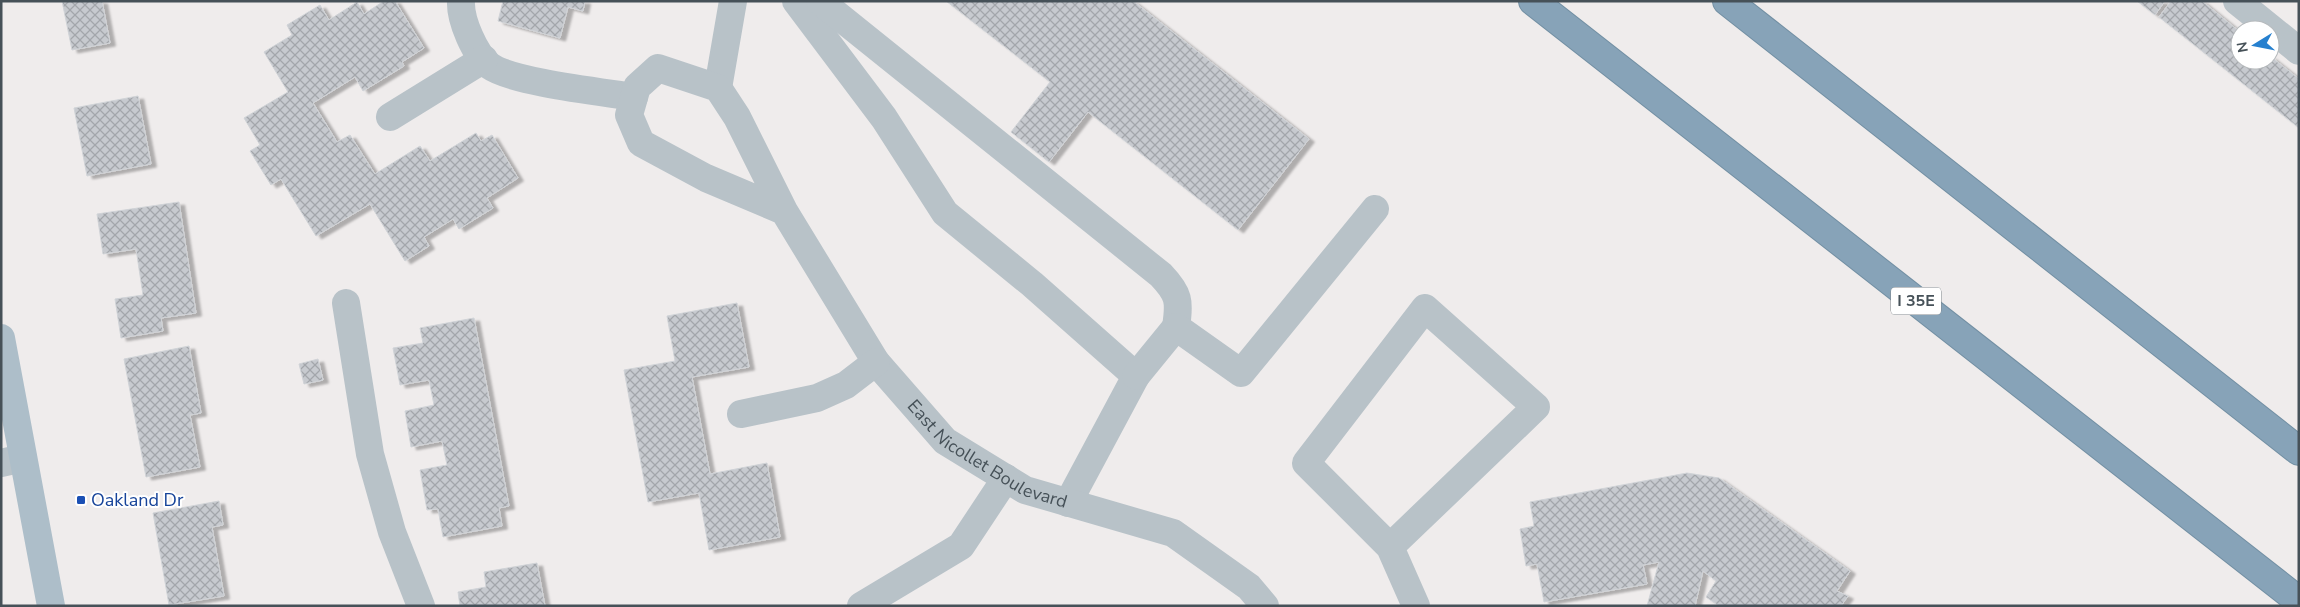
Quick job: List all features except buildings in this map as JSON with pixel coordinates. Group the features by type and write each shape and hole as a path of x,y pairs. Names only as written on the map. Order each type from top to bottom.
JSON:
{"highway":[{"name":"I 35E","path":"1533,1 2299,601"},
{"path":"1727,1 2299,451"}],"main road":[{"path":"1,338 12,460 51,606"}],"street":[{"path":"461,1 460,12 472,44 490,66 515,77 634,97"},
{"path":"733,1 718,88 658,68 637,87 629,115 641,142 706,178 784,212"},
{"path":"796,1 884,118 945,214 1032,284 1136,376"},
{"path":"820,1 1161,275 1172,287 1180,306 1176,326 1136,376 1068,502"},
{"path":"2237,1 2299,51"},
{"path":"390,117 484,59"},
{"name":"East Nicollet Boulevard","path":"718,88 737,117 784,212 876,362 945,442 1024,490 1174,533 1249,587 1265,606"},
{"path":"1176,326 1241,373 1375,209"},
{"path":"346,303 370,454 392,532 421,606"},
{"path":"1390,547 1536,407 1425,308 1306,463 1390,547 1416,606"},
{"path":"741,414 817,398 846,385 876,362"},
{"path":"861,606 961,546 1006,478"}],"place":[{"name":"Oakland Dr","path":"81,500"}]}
